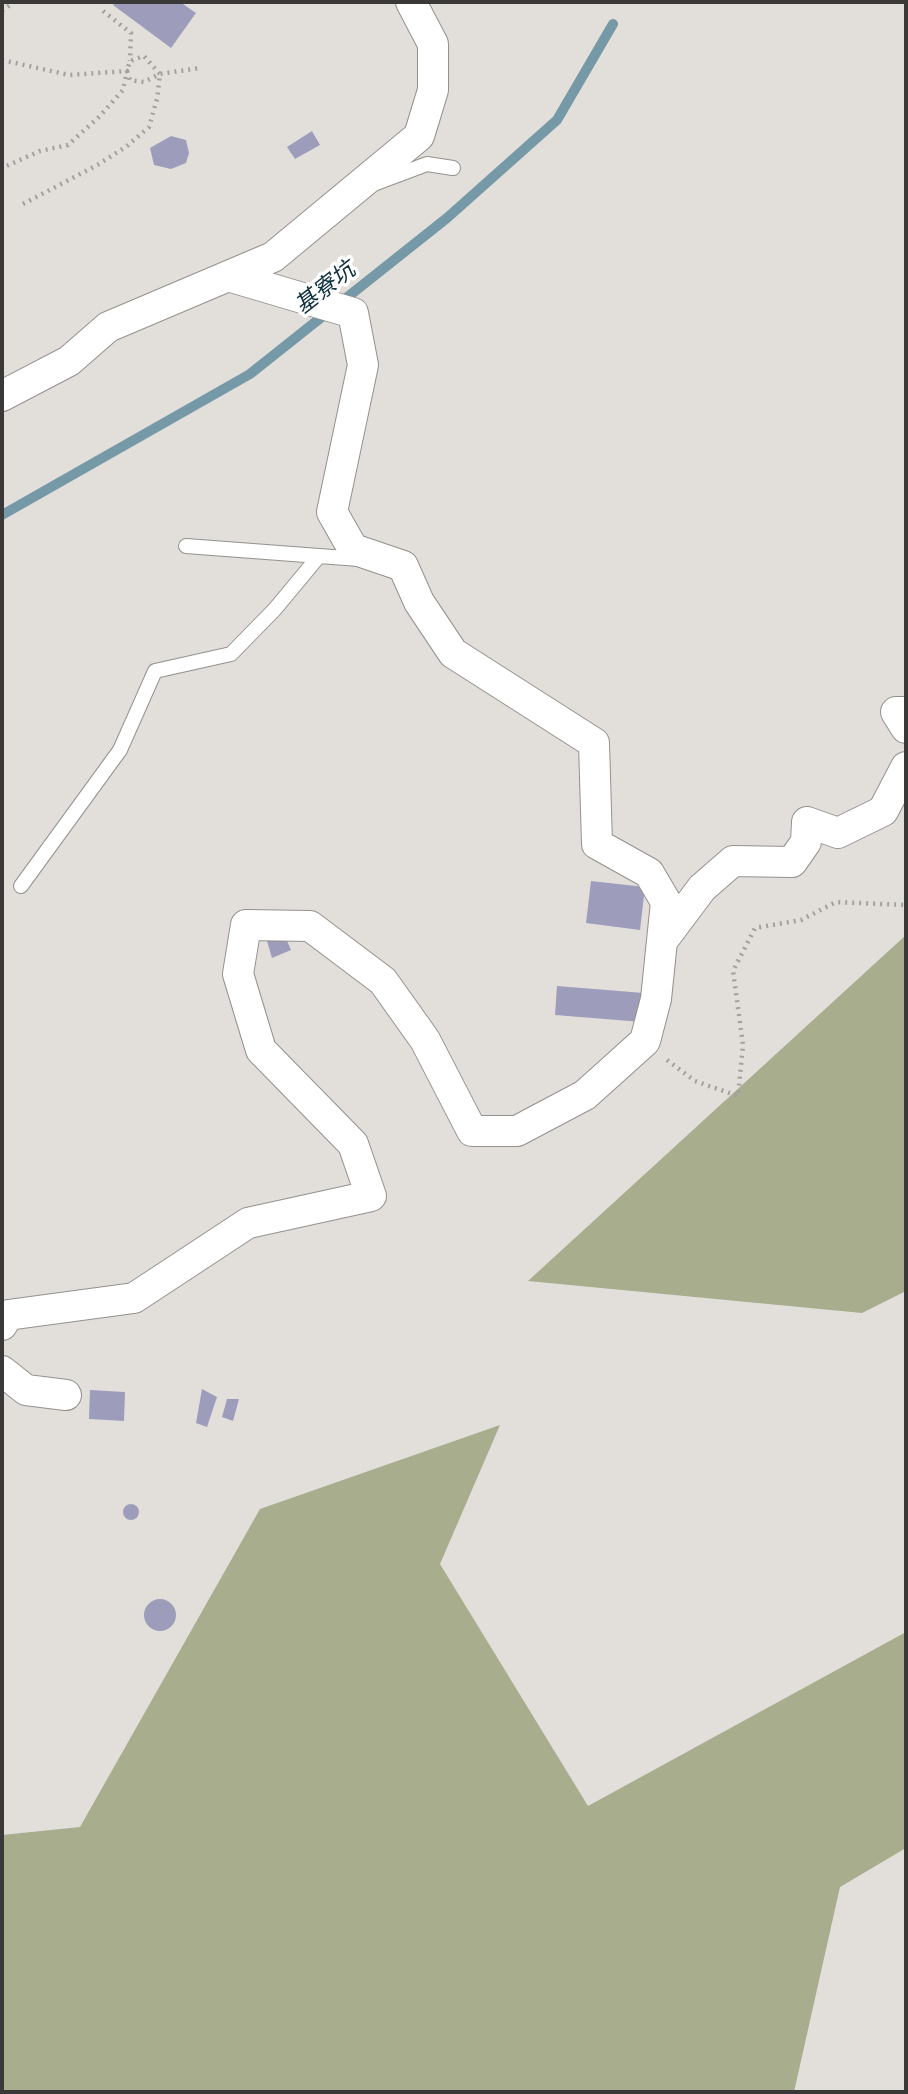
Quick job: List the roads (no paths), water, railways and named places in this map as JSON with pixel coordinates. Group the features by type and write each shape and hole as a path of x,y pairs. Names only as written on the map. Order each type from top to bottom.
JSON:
{"street":[{"path":"2,396 69,361 108,327 272,257 419,136 433,90 433,44 411,2"},
{"path":"2,1325 8,1315 134,1298 248,1223 371,1196 353,1144 261,1050 238,974 246,925 310,926 383,981 425,1041 472,1131 517,1131 585,1095 645,1041 656,999 666,902 649,873 597,844 594,743 453,653 419,602 403,566 353,549 332,512 363,365 353,313 228,276"},
{"path":"906,712 896,712 906,728"},
{"path":"663,940 702,888 733,861 792,862 806,842 807,822 838,833 883,811 906,767"},
{"path":"2,1371 26,1390 66,1395"}],"lane":[{"path":"352,190 393,179 427,164 453,168"},
{"path":"186,546 386,561"},
{"path":"21,886 120,750 155,671 231,654 275,609 319,556"}],"waterway":[{"name":"基寮坑","path":"340,303 447,218 557,120 613,24"},
{"name":"基寮坑","path":"2,515 250,374 328,312"}]}
